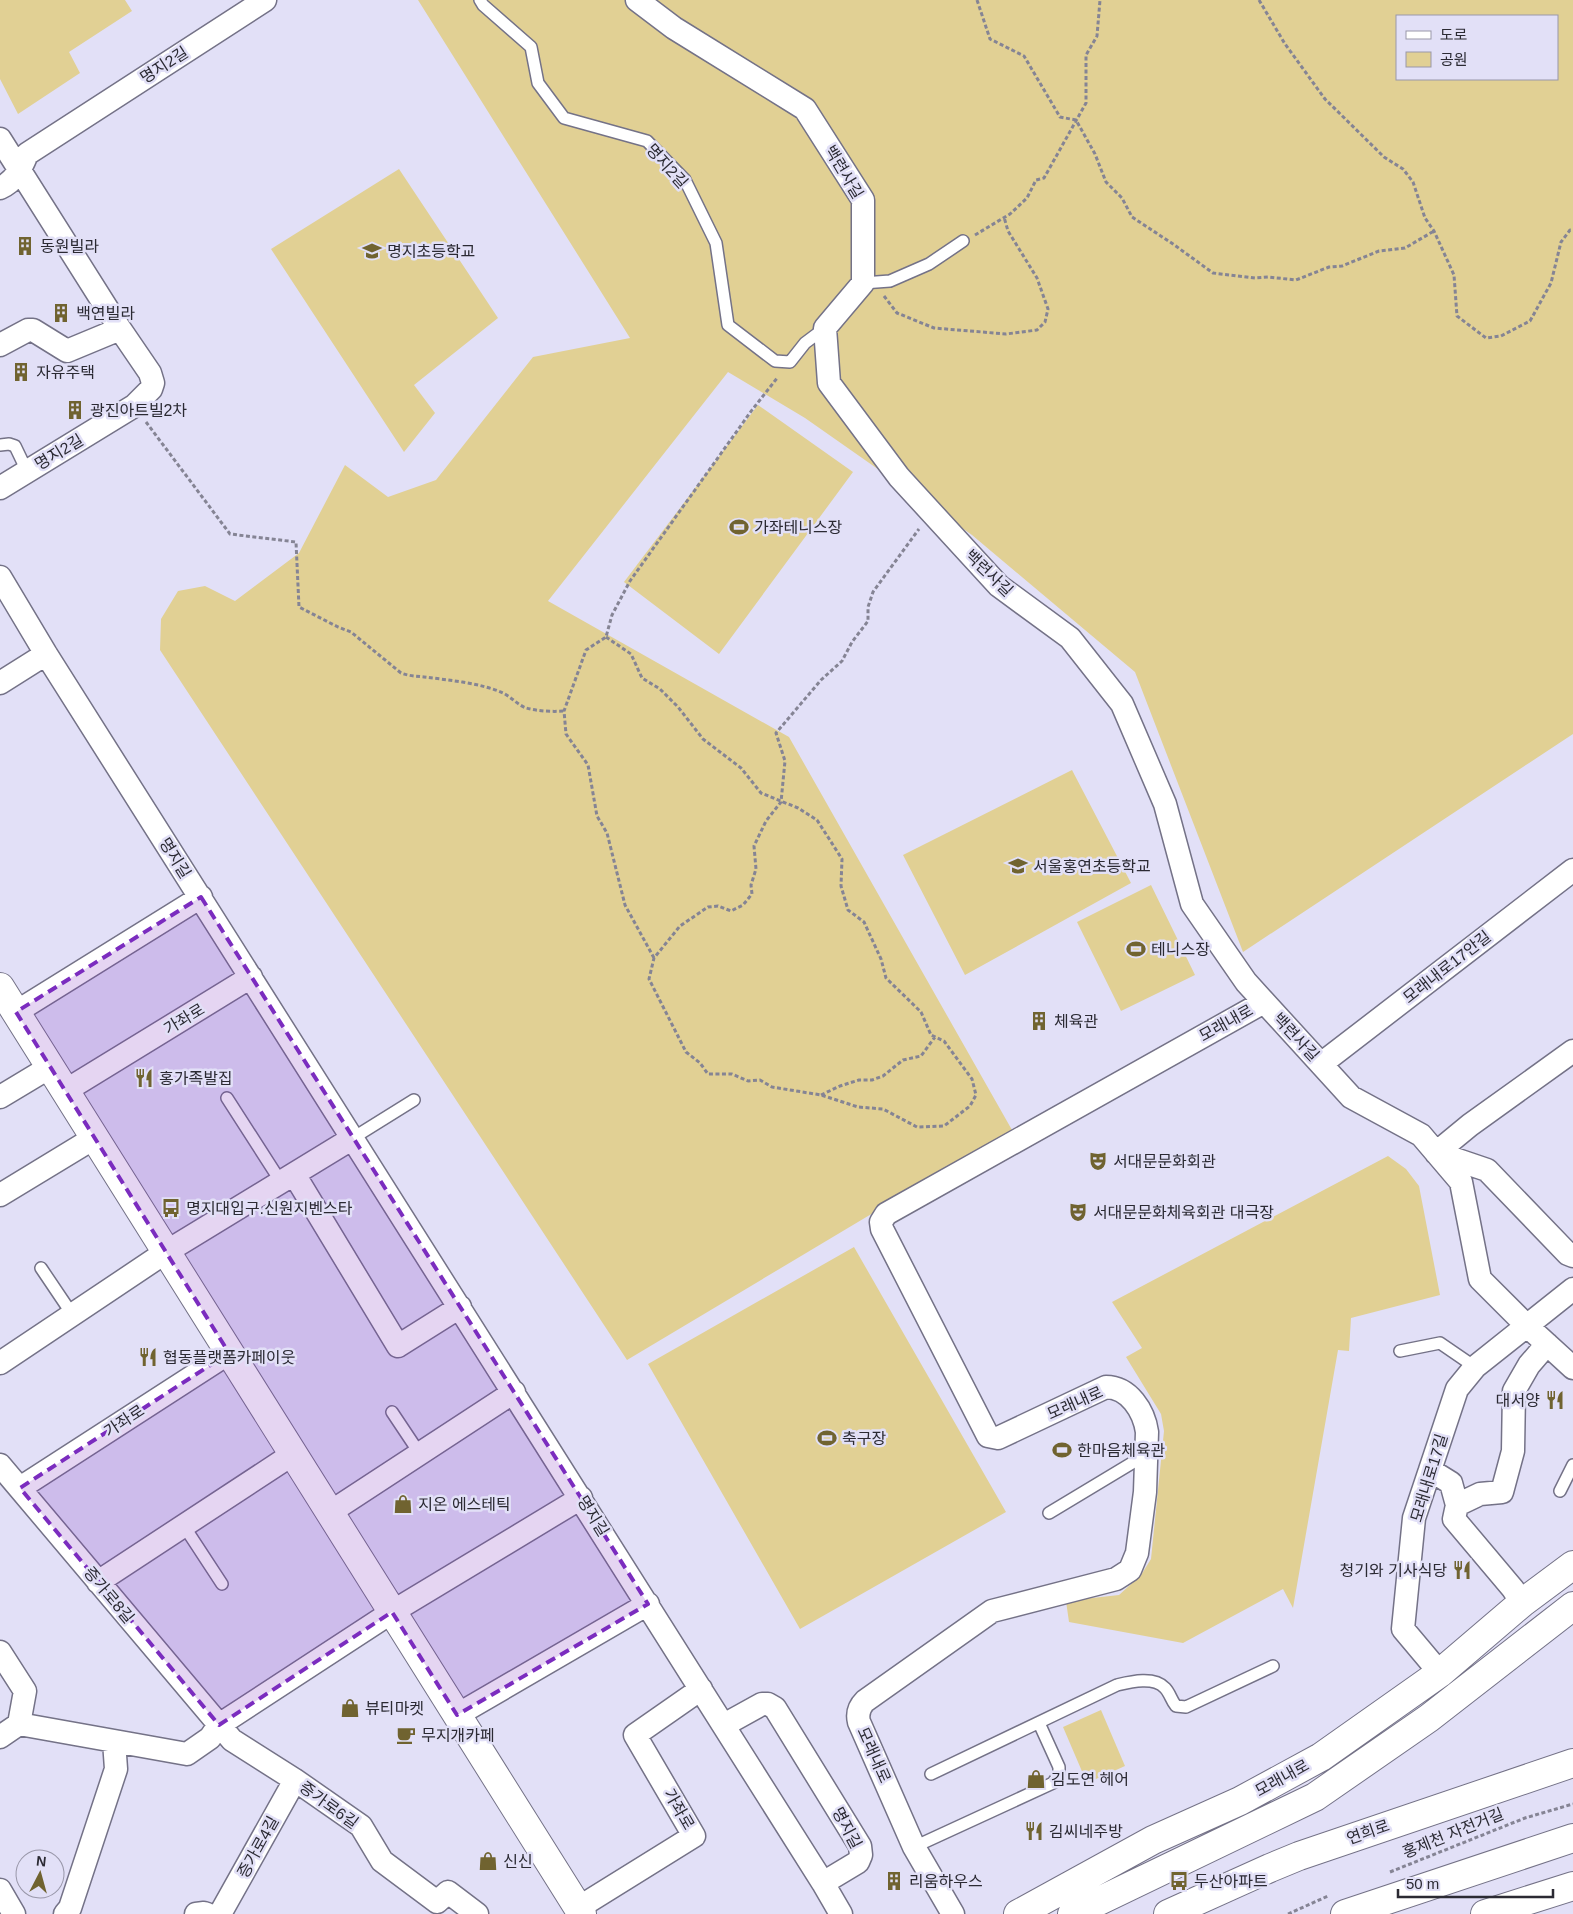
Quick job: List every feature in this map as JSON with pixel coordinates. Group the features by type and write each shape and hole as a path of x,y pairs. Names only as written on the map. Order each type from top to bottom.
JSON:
{"main road":[{"name":"가좌로","path":"0,987 580,1911"},
{"name":"모래내로","path":"1018,1914 1153,1840 1240,1801 1321,1757 1440,1673 1522,1603 1573,1565"},
{"name":"모래내로","path":"1072,1914 1315,1797 1428,1718 1573,1606"},
{"name":"연희로","path":"1168,1914 1299,1856 1573,1763"},
{"path":"1340,1904 1573,1838"},
{"path":"1485,1914 1573,1886"}],"street":[{"name":"명지2길","path":"20,170 27,154 265,0"},
{"name":"백련사길","path":"637,0 674,28 805,110 863,200 870,283"},
{"name":"명지2길","path":"0,139 120,329 150,373 152,380 150,392 134,406 0,488"},
{"path":"0,188 9,184 20,170"},
{"path":"825,328 870,283"},
{"name":"백련사길","path":"825,328 829,383 899,477 999,586 1070,638 1122,704 1165,804 1192,904 1246,982 1352,1097 1421,1134 1461,1182 1480,1279 1573,1368"},
{"path":"0,345 28,330 33,330 67,351 120,329"},
{"name":"명지길","path":"0,577 46,654 200,898 702,1689 824,1883 841,1914"},
{"path":"0,683 46,654"},
{"name":"모래내로17안길","path":"1321,1064 1573,870"},
{"path":"16,1012 200,898"},
{"name":"가좌로","path":"65,1091 251,977"},
{"name":"모래내로","path":"953,1914 914,1847 859,1722 858,1714 862,1704 992,1611 1116,1579 1130,1570 1136,1558 1143,1512 1148,1438 1145,1421 1131,1397 1113,1387 1106,1387 998,1438 988,1436 882,1229 881,1222 886,1214 1264,1002"},
{"path":"1436,1153 1470,1125 1573,1051"},
{"path":"0,1097 50,1067"},
{"path":"0,1195 94,1138"},
{"path":"0,1363 166,1252 353,1138"},
{"path":"1436,1153 1488,1170 1568,1254 1573,1256"},
{"path":"288,1178 398,1346 460,1307"},
{"name":"모래내로17길","path":"1440,1673 1403,1629 1414,1518 1457,1389 1475,1367 1526,1325 1573,1290"},
{"path":"1457,1505 1480,1494 1502,1492 1513,1451 1514,1392 1529,1365 1547,1344"},
{"name":"가좌로","path":"20,1488 229,1353"},
{"path":"329,1513 514,1392"},
{"path":"98,1582 293,1454"},
{"name":"증가로8길","path":"0,1465 219,1725"},
{"path":"1430,1470 1451,1483 1457,1505 1454,1519 1513,1588 1522,1603"},
{"path":"0,1737 19,1724 187,1754 210,1738 219,1725 392,1612 581,1498"},
{"path":"457,1715 648,1604"},
{"path":"0,1652 25,1691 19,1724"},
{"name":"가좌로","path":"580,1911 694,1836 635,1735 702,1689"},
{"name":"명지길","path":"724,1725 762,1704 768,1704 775,1708 860,1846 861,1855 858,1862 824,1883"},
{"name":"증가로6길","path":"219,1725 232,1740 295,1780 361,1826 382,1861 437,1902 448,1892 477,1914"},
{"path":"64,1914 70,1908 116,1769 114,1741"},
{"name":"증가로4길","path":"220,1914 295,1780"},
{"path":"0,1890 14,1914"},
{"path":"196,1914 207,1914"}],"lane":[{"name":"명지2길","path":"480,0 483,5 531,47 538,83 564,118 647,141 685,180 716,243 728,325 775,362 790,362"},
{"path":"870,283 890,281 929,264 963,241"},
{"path":"790,362 805,343 825,328"},
{"path":"0,445 8,444 15,446 28,471"},
{"path":"227,1098 288,1178"},
{"path":"353,1138 414,1100"},
{"path":"41,1268 72,1314"},
{"path":"1400,1351 1440,1343 1475,1367"},
{"path":"392,1412 420,1454"},
{"path":"1049,1513 1147,1454"},
{"path":"1560,1491 1573,1465"},
{"path":"184,1526 222,1584"},
{"path":"931,1774 1117,1686 1141,1681 1158,1684 1164,1687 1176,1706 1186,1707 1273,1666"},
{"path":"914,1847 1053,1783 1059,1774 1059,1768 1039,1723"}],"path":[{"path":"977,0 990,39 1024,56 1060,117 1076,120"},
{"path":"963,241 1010,214 1028,198 1036,180 1044,178 1086,103 1086,55 1097,36 1100,0"},
{"path":"1259,0 1285,44 1325,99 1384,157 1403,169 1413,182 1425,218 1434,232 1454,275 1457,316 1486,338 1501,336 1530,321 1551,283 1561,242 1570,230 1573,230"},
{"path":"1076,120 1095,154 1106,182 1122,198 1132,217 1213,273 1296,280 1329,267 1342,266 1380,251 1405,248 1434,232"},
{"path":"870,283 897,313 934,328 1006,334 1037,330 1044,322 1048,309 1037,278 1008,231 1004,217"},
{"path":"654,958 625,905 607,833 597,816 588,765 566,734 564,711 586,650 606,637 612,615 630,581 752,410 790,362"},
{"path":"134,406 230,534 296,542 299,607 351,632 401,673 411,677 421,676 482,687 504,693 525,708 540,709 549,713 564,711"},
{"path":"606,637 631,654 642,678 660,689 678,707 703,739 741,768 762,793 782,802 798,808 817,820 842,859 841,886 848,910 864,922 881,959 886,978 921,1012 931,1035 944,1041 972,1079 976,1095 970,1106 944,1126 917,1127 883,1109 858,1107 821,1095 772,1088 760,1080 748,1081 732,1074 708,1074 700,1063 686,1052 650,979 654,958 680,926 697,913 708,908 718,906 731,911 743,905 752,894 751,885 756,869 754,846 766,821 782,802 785,761 776,733 821,680 842,661 852,642 868,621 868,607 873,592 932,513"},
{"path":"821,1095 859,1080 872,1080 883,1076 903,1060 920,1056 935,1037"},
{"name":"홍제천 자전거길","path":"1389,1872 1525,1818 1573,1804"},
{"path":"1288,1914 1340,1904"}],"highlighted area":[{"path":"201,897 648,1604 457,1715 392,1612 219,1725 20,1488 229,1353 16,1012"}],"green space":[{"path":"0,0 125,0 132,11 69,52 80,73 18,114 0,79"},
{"path":"418,0 1573,0 1573,734 1243,952 1135,672 972,535 805,418 728,372 548,601 789,737 1012,1130 627,1360 160,650 161,619 178,591 205,586 235,601 299,553 345,465 388,497 436,480 533,357 630,338"},
{"path":"399,169 498,318 414,385 435,413 404,452 271,249"},
{"name":"가좌테니스장","path":"758,405 853,472 719,654 624,582"},
{"path":"1072,770 1131,883 965,975 903,855"},
{"name":"테니스장","path":"1151,885 1195,975 1121,1011 1077,922"},
{"path":"1388,1156 1406,1169 1419,1186 1440,1295 1351,1318 1349,1351 1338,1350 1293,1608 1283,1589 1183,1643 1069,1622 1066,1601 1119,1595 1141,1575 1151,1559 1164,1431 1161,1414 1126,1357 1142,1348 1112,1302"},
{"name":"축구장","path":"854,1247 1006,1512 800,1629 648,1364"},
{"path":"1101,1710 1125,1766 1087,1783 1063,1727"}],"pier":[{"path":"1573,1824 1573,1906 1551,1914 1328,1914 1516,1842"}],"place":[{"name":"동원빌라","path":"25,246"},
{"name":"명지초등학교","path":"372,251"},
{"name":"백연빌라","path":"61,313"},
{"name":"자유주택","path":"21,372"},
{"name":"광진아트빌2차","path":"75,410"},
{"name":"가좌테니스장","path":"739,527"},
{"name":"서울홍연초등학교","path":"1018,866"},
{"name":"테니스장","path":"1136,949"},
{"name":"체육관","path":"1039,1021"},
{"name":"홍가족발집","path":"144,1078"},
{"name":"서대문문화회관","path":"1098,1161"},
{"name":"명지대입구.신원지벤스타","path":"171,1208"},
{"name":"서대문문화체육회관 대극장","path":"1078,1212"},
{"name":"협동플랫폼카페이웃","path":"148,1357"},
{"name":"대서양","path":"1555,1400"},
{"name":"축구장","path":"827,1438"},
{"name":"한마음체육관","path":"1062,1450"},
{"name":"지온 에스테틱","path":"403,1504"},
{"name":"청기와 기사식당","path":"1462,1570"},
{"name":"뷰티마켓","path":"350,1708"},
{"name":"무지개카페","path":"406,1735"},
{"name":"김도연 헤어","path":"1036,1779"},
{"name":"김씨네주방","path":"1034,1831"},
{"name":"신신","path":"488,1861"},
{"name":"리움하우스","path":"894,1881"},
{"name":"두산아파트","path":"1179,1881"}]}
